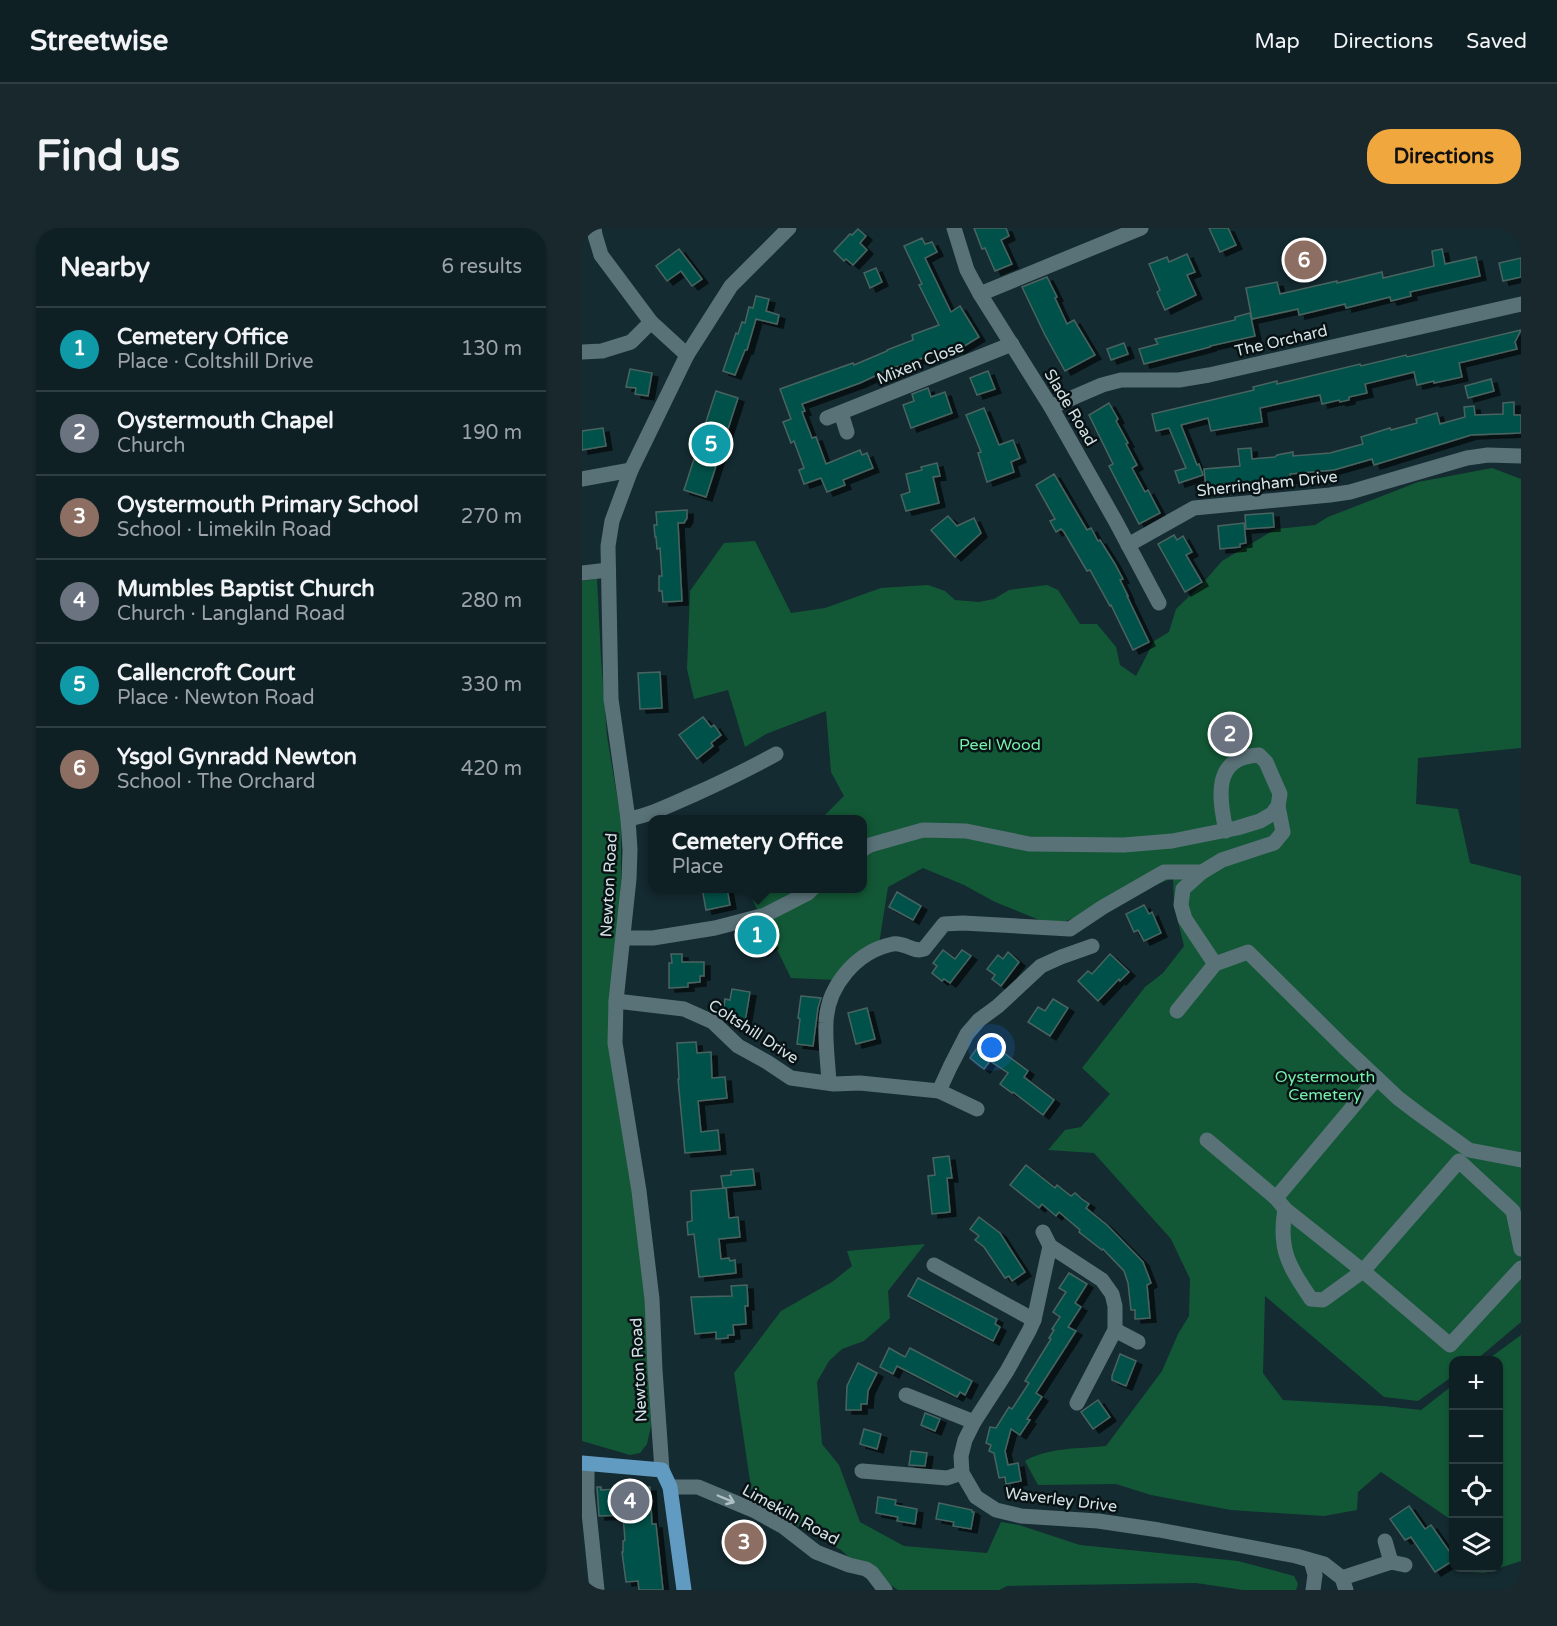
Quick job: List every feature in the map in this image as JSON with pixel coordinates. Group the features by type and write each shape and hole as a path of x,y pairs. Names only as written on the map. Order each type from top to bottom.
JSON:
{"main road":[{"path":"584,1464 662,1470"},
{"name":"Newton Road","path":"662,1470 670,1487 684,1590"}],"street":[{"path":"594,228 601,255 651,322 687,355"},
{"name":"Newton Road","path":"662,1470 652,1299 640,1201 615,1044 616,1001 630,850 628,819 611,699 608,546 612,521 631,470 687,355 731,286 789,228"},
{"name":"Slade Road","path":"954,228 967,270 980,294 1051,407 1159,603"},
{"path":"980,294 1141,228"},
{"name":"The Orchard","path":"1051,407 1102,385 1121,380 1179,380 1209,375 1521,304"},
{"path":"582,352 602,351 631,342 651,322"},
{"name":"Mixen Close","path":"847,432 834,415 1011,344"},
{"name":"Sherringham Drive","path":"1128,545 1194,508 1350,492 1467,458 1488,455 1521,456"},
{"path":"582,479 631,470"},
{"path":"582,573 608,570"},
{"path":"628,819 681,801 776,754"},
{"path":"1215,964 1185,919 1181,905 1184,889 1202,872 1222,860 1274,843 1283,832 1278,806 1280,794 1266,762 1259,755 1242,758 1228,767 1220,785 1221,807 1226,831"},
{"path":"867,847 923,830 966,831 1029,844 1124,845 1172,841 1226,831 1260,821 1272,814 1278,806"},
{"path":"829,1083 826,1022 832,993 843,976 864,956 895,944 920,951 944,924 1070,929 1164,872 1202,872"},
{"path":"623,938 653,938 715,928 765,915 808,893"},
{"path":"939,1091 968,1034 979,1020 998,1006 1041,966 1092,946"},
{"path":"1177,1011 1215,964 1248,952 1398,1098 1464,1155 1513,1211 1521,1249"},
{"name":"Coltshill Drive","path":"616,1001 684,1009 714,1022 738,1046 791,1078 939,1091 977,1109"},
{"path":"1377,1078 1280,1204 1283,1247 1295,1274 1311,1299 1323,1300 1363,1271 1464,1155"},
{"path":"1207,1140 1280,1204 1450,1345 1521,1268"},
{"path":"1464,1155 1521,1160"},
{"path":"862,1471 947,1478 962,1473 961,1456 964,1440 1007,1371 1034,1320 1047,1239 1102,1280 1112,1294 1115,1330 1077,1402"},
{"path":"934,1265 1034,1320"},
{"path":"1115,1330 1138,1342"},
{"path":"906,1395 974,1422"},
{"path":"584,1464 597,1590"},
{"name":"Waverley Drive","path":"962,1473 976,1497 996,1510 1021,1516 1098,1521 1257,1548 1323,1564 1341,1580"},
{"name":"Limekiln Road","path":"670,1487 698,1487 753,1510 784,1527 816,1552 866,1569 885,1590"},
{"path":"1314,1587 1324,1576 1341,1580 1398,1563 1385,1541"},
{"path":"1311,1561 1315,1575 1314,1587"}],"green space":[{"name":"Oystermouth Cemetery","path":"1492,468 1521,479 1521,748 1418,758 1416,804 1458,809 1470,863 1521,876 1521,1322 1481,1356 1449,1356 1449,1379 1418,1401 1384,1397 1265,1296 1263,1373 1283,1400 1421,1410 1449,1388 1449,1518 1381,1472 1358,1492 1357,1510 1324,1516 1231,1510 1151,1495 1116,1484 1038,1485 1025,1461 1054,1451 1106,1446 1162,1371 1178,1334 1189,1316 1190,1279 1171,1239 1094,1153 1048,1150 1065,1130 1081,1127 1110,1094 1082,1068 1145,987 1163,973 1184,946 1174,905 1173,878 1066,921 1042,921 923,868 888,887 879,944 835,980 791,978 749,893 867,893 867,815 825,815 844,796 831,772 826,711 766,734 745,747 728,690 694,699 687,669 690,591 724,543 755,541 791,613 825,608 881,588 928,585 945,591 955,600 979,602 994,599 1009,590 1047,585 1058,590 1080,624 1097,624 1116,647 1120,665 1136,676 1154,641 1169,632 1176,609 1222,561 1276,529 1315,525 1328,517 1418,482"},
{"path":"597,579 607,736 621,820 618,937 620,1100 644,1280 651,1426 647,1444 640,1453 630,1455 582,1441 582,581"},
{"path":"925,1244 888,1291 890,1318 864,1341 842,1349 829,1361 817,1382 822,1444 839,1465 860,1522 904,1546 987,1553 1001,1522 1019,1525 1080,1545 1238,1561 1294,1576 1298,1584 1296,1590 1243,1590 1196,1583 1007,1586 999,1590 898,1590 875,1569 852,1560 841,1550 753,1501 734,1373 781,1311 832,1282 852,1266 847,1251"},
{"path":"1521,1335 1521,1561 1503,1567 1503,1356 1492,1356"}],"building":[{"path":"974,228 1006,228 1009,236 1001,240 1012,264 995,271 985,248 982,249"},
{"path":"1209,228 1228,228 1236,245 1220,252"},
{"path":"858,229 866,236 860,243 867,250 853,265 846,259 844,261 834,251"},
{"path":"922,238 925,244 932,242 937,252 925,258 951,312 960,306 979,337 958,350 956,347 890,369 860,383 802,404 805,411 802,412 812,438 816,437 826,464 860,450 862,455 867,453 873,468 843,480 845,485 827,492 821,478 804,484 799,470 804,468 794,441 791,443 783,422 791,419 780,389 853,363 854,365 913,340 912,335 939,325 919,285 922,284 904,246"},
{"path":"679,249 702,279 692,286 681,271 667,281 656,266"},
{"path":"1442,249 1445,264 1476,257 1480,276 1410,292 1411,296 1391,301 1390,297 1346,308 1345,304 1299,315 1298,309 1252,319 1246,288 1277,282 1280,294 1382,272 1383,278 1434,266 1432,251"},
{"path":"1187,254 1195,272 1187,275 1196,295 1165,310 1157,292 1160,290 1149,264 1167,257 1169,262"},
{"path":"1521,258 1521,277 1503,281 1499,263"},
{"path":"876,268 882,282 870,288 864,273"},
{"path":"1047,277 1067,324 1074,320 1095,355 1065,371 1022,287"},
{"path":"756,296 769,299 766,311 779,315 777,324 756,319 747,350 745,350 735,375 723,371 736,333 738,334 742,322 745,323 749,307 753,308"},
{"path":"1250,313 1255,336 1144,364 1139,349 1158,344 1155,339 1235,320 1235,317"},
{"path":"1521,330 1515,342 1517,349 1459,363 1462,377 1417,385 1414,372 1365,384 1367,393 1349,397 1349,400 1322,404 1320,395 1260,408 1262,422 1211,431 1208,418 1181,425 1203,475 1179,483 1175,471 1186,468 1169,428 1156,431 1152,414 1254,390 1253,387 1277,381 1277,384 1360,364 1361,366 1406,355 1407,357"},
{"path":"1124,343 1128,354 1111,360 1107,349"},
{"path":"630,369 652,373 648,396 635,394 636,388 626,387"},
{"path":"988,371 995,389 977,395 970,378"},
{"path":"1491,379 1494,391 1468,398 1465,386"},
{"path":"928,388 931,397 945,392 952,413 911,428 903,405 914,401 912,394"},
{"path":"716,391 738,398 706,497 684,490"},
{"path":"1514,402 1514,415 1521,415 1521,433 1471,435 1374,465 1372,459 1334,470 1290,474 1291,479 1206,488 1204,469 1240,466 1238,449 1251,448 1252,459 1275,457 1293,452 1293,456 1330,453 1363,444 1361,437 1417,423 1416,419 1437,413 1440,424 1465,417 1464,407 1474,406 1475,415 1503,414 1503,403"},
{"path":"1109,403 1137,465 1132,468 1145,492 1148,490 1160,513 1139,524 1109,466 1113,464 1089,415"},
{"path":"984,408 999,445 1013,440 1020,458 1011,462 1014,472 987,482 978,453 981,452 966,415"},
{"path":"603,428 606,446 582,450 582,431"},
{"path":"937,463 940,476 933,477 939,503 906,511 901,495 910,492 906,474"},
{"path":"1054,474 1087,530 1091,528 1115,564 1123,579 1120,580 1149,642 1133,650 1111,605 1090,570 1087,571 1064,532 1061,529 1056,532 1050,521 1055,519 1036,485"},
{"path":"687,510 684,523 678,523 682,601 663,602 662,591 659,591 659,576 662,576 660,548 657,549 655,537 656,512"},
{"path":"1273,513 1274,527 1246,529 1245,515"},
{"path":"948,516 957,526 974,518 981,533 955,557 931,530"},
{"path":"1244,523 1246,543 1240,544 1240,547 1220,549 1218,526"},
{"path":"1174,535 1177,540 1183,536 1192,552 1186,555 1202,582 1185,592 1158,544"},
{"path":"660,672 662,708 640,709 638,673"},
{"path":"703,717 711,727 714,725 721,735 711,743 713,746 697,759 679,735"},
{"path":"1240,721 1245,734 1220,746 1214,734"},
{"path":"897,892 921,906 913,920 889,907"},
{"path":"703,893 728,893 730,905 706,910"},
{"path":"1144,905 1149,914 1152,912 1161,933 1144,941 1138,930 1134,932 1126,914"},
{"path":"759,927 772,944 762,952 745,931"},
{"path":"943,950 955,959 962,950 971,956 950,983 944,979 942,981 932,973 937,966 933,963"},
{"path":"1008,952 1019,962 1001,986 992,979 995,975 987,969 998,955 1003,959"},
{"path":"671,954 682,954 682,962 704,962 704,976 700,976 700,982 688,983 688,987 669,988"},
{"path":"1110,954 1129,972 1098,1001 1078,981 1088,971 1092,974"},
{"path":"732,989 750,992 745,1022 732,1019 732,1015 723,1013 725,999 730,1000"},
{"path":"801,996 821,998 813,1046 797,1044"},
{"path":"1053,999 1068,1008 1050,1036 1028,1022 1038,1007 1045,1011"},
{"path":"867,1008 875,1039 856,1044 848,1013"},
{"path":"984,1038 1028,1071 1024,1077 1054,1100 1043,1115 1000,1084 1008,1073 990,1061 984,1069 970,1058"},
{"path":"696,1042 697,1053 711,1052 712,1078 725,1077 727,1098 698,1101 701,1132 718,1130 720,1150 685,1153 677,1043"},
{"path":"949,1156 952,1178 947,1178 950,1212 932,1214 928,1176 935,1175 933,1158"},
{"path":"1026,1165 1055,1188 1057,1185 1071,1196 1075,1193 1089,1204 1086,1208 1107,1225 1143,1262 1151,1283 1147,1285 1150,1318 1135,1319 1135,1310 1131,1310 1128,1283 1124,1271 1103,1249 1079,1232 1080,1230 1059,1212 1056,1216 1042,1204 1039,1208 1010,1185"},
{"path":"753,1169 755,1185 723,1188 721,1176 731,1175 731,1171"},
{"path":"726,1188 729,1218 738,1217 740,1237 719,1239 721,1259 735,1260 736,1273 699,1277 694,1234 688,1235 687,1222 692,1221 691,1191"},
{"path":"979,1217 1000,1233 1025,1272 1012,1281 1009,1276 1005,1278 984,1247 975,1240 979,1236 970,1229"},
{"path":"1069,1273 1087,1284 1075,1303 1081,1307 1068,1327 1076,1331 1036,1393 1042,1397 1027,1419 1030,1420 1020,1435 1011,1429 1005,1451 1008,1465 1018,1463 1021,1481 1006,1484 1005,1477 999,1478 994,1453 989,1451 991,1445 986,1443 990,1427 996,1428 1009,1407 1012,1409 1029,1383 1025,1381 1051,1339 1049,1338 1054,1330 1052,1329 1060,1317 1053,1312 1066,1292 1059,1288"},
{"path":"918,1278 997,1319 995,1324 1000,1327 993,1341 908,1296"},
{"path":"747,1285 746,1324 733,1325 734,1335 728,1335 728,1338 716,1339 716,1332 695,1334 691,1297 732,1296 731,1286"},
{"path":"889,1348 905,1357 910,1348 972,1381 965,1395 960,1392 957,1397 897,1366 893,1374 880,1367"},
{"path":"1120,1354 1136,1361 1126,1386 1112,1380"},
{"path":"858,1363 877,1373 868,1391 867,1404 861,1404 861,1410 846,1410 847,1386"},
{"path":"1098,1400 1110,1417 1093,1429 1081,1412"},
{"path":"925,1413 940,1419 935,1431 921,1425"},
{"path":"864,1429 881,1434 877,1449 860,1444"},
{"path":"911,1451 927,1453 925,1466 909,1465"},
{"path":"597,1487 601,1487 601,1490 650,1487 652,1524 656,1524 663,1590 639,1590 638,1581 626,1582 622,1552 625,1540 623,1515 599,1516"},
{"path":"878,1497 896,1500 895,1505 917,1509 915,1524 897,1521 898,1517 876,1513"},
{"path":"939,1503 972,1510 974,1512 971,1529 953,1526 954,1522 936,1519"},
{"path":"1409,1506 1425,1529 1431,1525 1449,1551 1449,1563 1435,1572 1411,1537 1405,1540 1390,1519"}],"place":[{"name":"Ysgol Gynradd Newton","path":"1304,260"},
{"name":"Callencroft Court","path":"711,444"},
{"name":"Oystermouth Chapel","path":"1230,734"},
{"name":"Cemetery Office","path":"757,935"},
{"name":"Mumbles Baptist Church","path":"630,1501"},
{"name":"Oystermouth Primary School","path":"744,1542"}],"park label":[{"name":"Peel Wood","path":"1000,744"}]}
